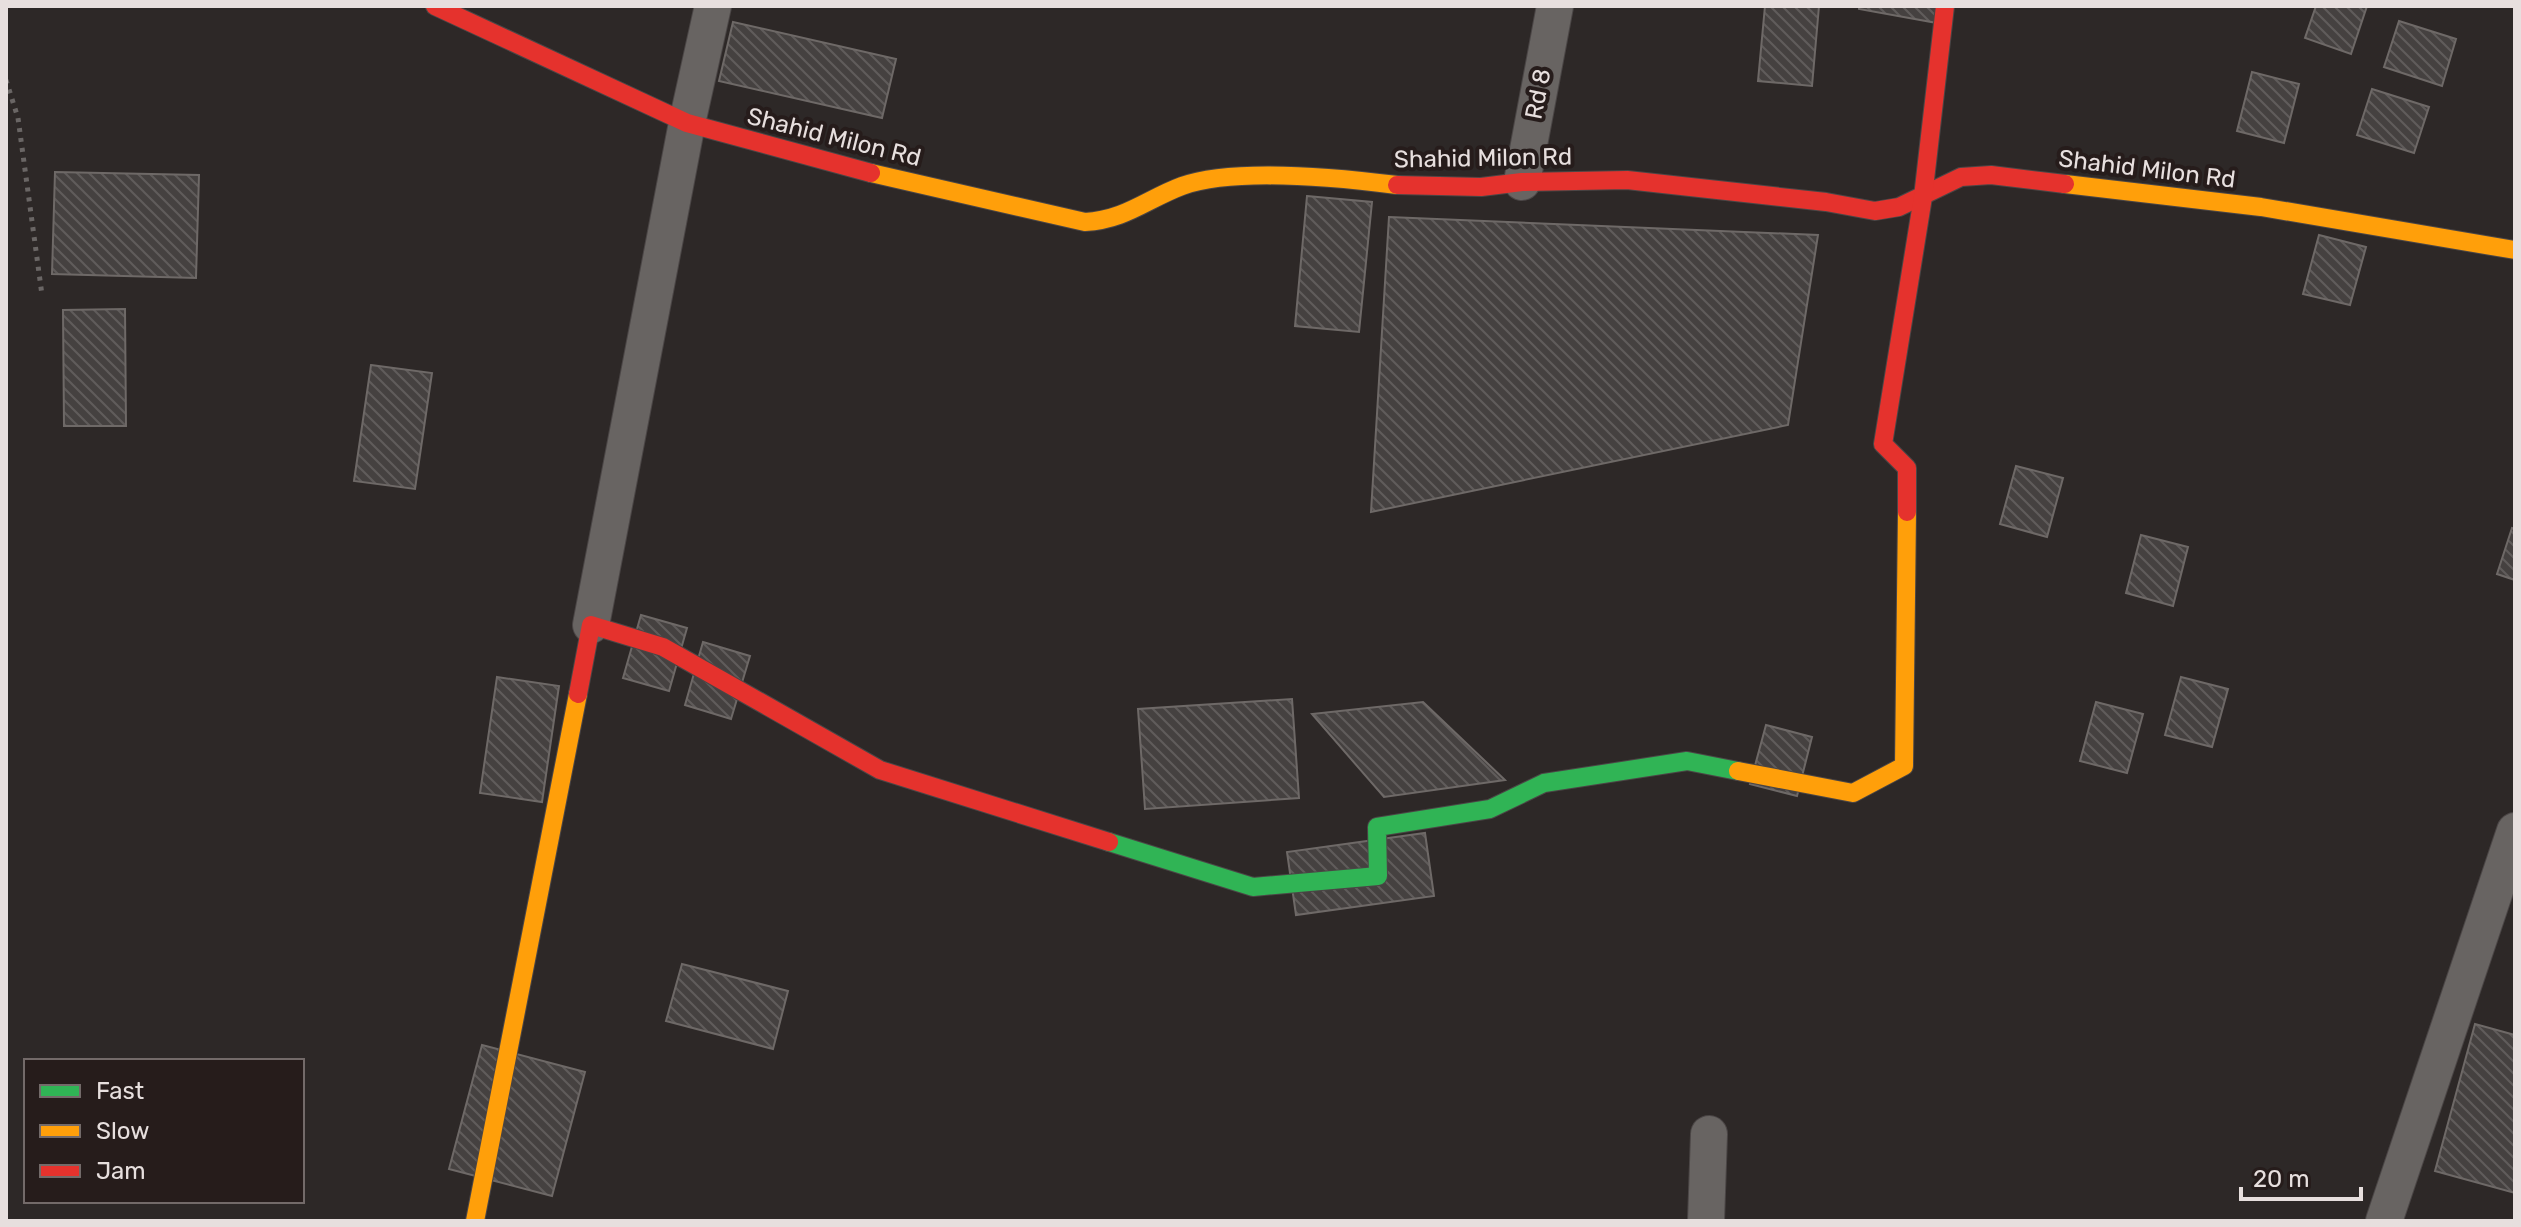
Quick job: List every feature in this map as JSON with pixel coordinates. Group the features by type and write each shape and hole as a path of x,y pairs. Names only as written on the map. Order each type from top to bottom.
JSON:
{"street":[{"name":"Shahid Milon Rd","path":"435,6 687,123 865,172 1085,222 1102,221 1142,207 1182,186 1215,178 1251,176 1358,180 1416,187 1627,180 1812,200 1875,211 1899,207 1961,177 1991,175 2261,207 2515,250"},
{"path":"475,1221 687,123 713,6"},
{"name":"Rd 8","path":"1522,182 1555,6"},
{"path":"591,625 663,647 880,770 1253,887 1378,876 1377,827 1490,809 1544,783 1687,761 1853,793 1904,766 1907,468 1883,444 1923,197 1945,6"},
{"path":"2384,1221 2515,831"},
{"path":"1706,1221 1709,1134"}],"path":[{"path":"6,80 18,118 42,295"}],"building":[{"path":"1765,6 1819,6 1812,86 1758,81"},
{"path":"1859,6 1941,6 1937,23 1859,9"},
{"path":"2316,6 2367,6 2351,54 2305,38"},
{"path":"2399,21 2456,39 2442,86 2384,67"},
{"path":"733,22 896,59 882,118 719,81"},
{"path":"2252,72 2299,84 2284,143 2237,131"},
{"path":"2372,89 2429,107 2414,153 2357,135"},
{"path":"55,172 199,175 196,278 52,274"},
{"path":"1307,196 1372,202 1359,332 1295,326"},
{"path":"1389,217 1818,235 1788,425 1371,512"},
{"path":"2319,235 2366,247 2350,305 2303,294"},
{"path":"125,309 126,426 64,426 63,310"},
{"path":"371,365 432,373 415,489 354,481"},
{"path":"2016,466 2063,478 2047,537 2000,524"},
{"path":"2512,528 2515,529 2515,580 2497,574"},
{"path":"2141,535 2188,547 2173,606 2126,593"},
{"path":"641,615 687,628 669,691 623,678"},
{"path":"703,642 750,656 731,719 685,705"},
{"path":"497,677 559,686 542,802 480,793"},
{"path":"2181,677 2228,689 2212,747 2165,735"},
{"path":"1292,699 1299,798 1145,809 1138,709"},
{"path":"1423,702 1505,780 1384,797 1312,714"},
{"path":"2096,702 2143,714 2127,773 2080,761"},
{"path":"1766,725 1812,737 1797,796 1750,784"},
{"path":"1425,833 1434,896 1296,915 1287,852"},
{"path":"682,964 788,991 773,1049 666,1021"},
{"path":"2475,1024 2515,1035 2515,1193 2435,1171"},
{"path":"482,1045 585,1072 552,1196 449,1169"}],"traffic: fast":[{"path":"1109,842 1253,887 1378,876 1377,827 1490,809 1544,783 1687,761 1738,771"}],"traffic: slow":[{"path":"871,173 1085,222 1124,213 1169,191 1204,180 1259,175 1397,185"},
{"path":"2065,184 2261,207 2515,250"},
{"path":"1738,771 1853,793 1904,766 1907,512"},
{"path":"475,1221 578,694"}],"traffic: jam":[{"path":"435,6 687,123 871,173"},
{"path":"1907,512 1907,468 1883,444 1923,197 1945,6"},
{"path":"1397,185 1481,187 1522,182 1627,180 1826,202 1875,211 1899,207 1961,177 1991,175 2065,184"},
{"path":"578,694 591,625 663,647 880,770 1109,842"}]}
